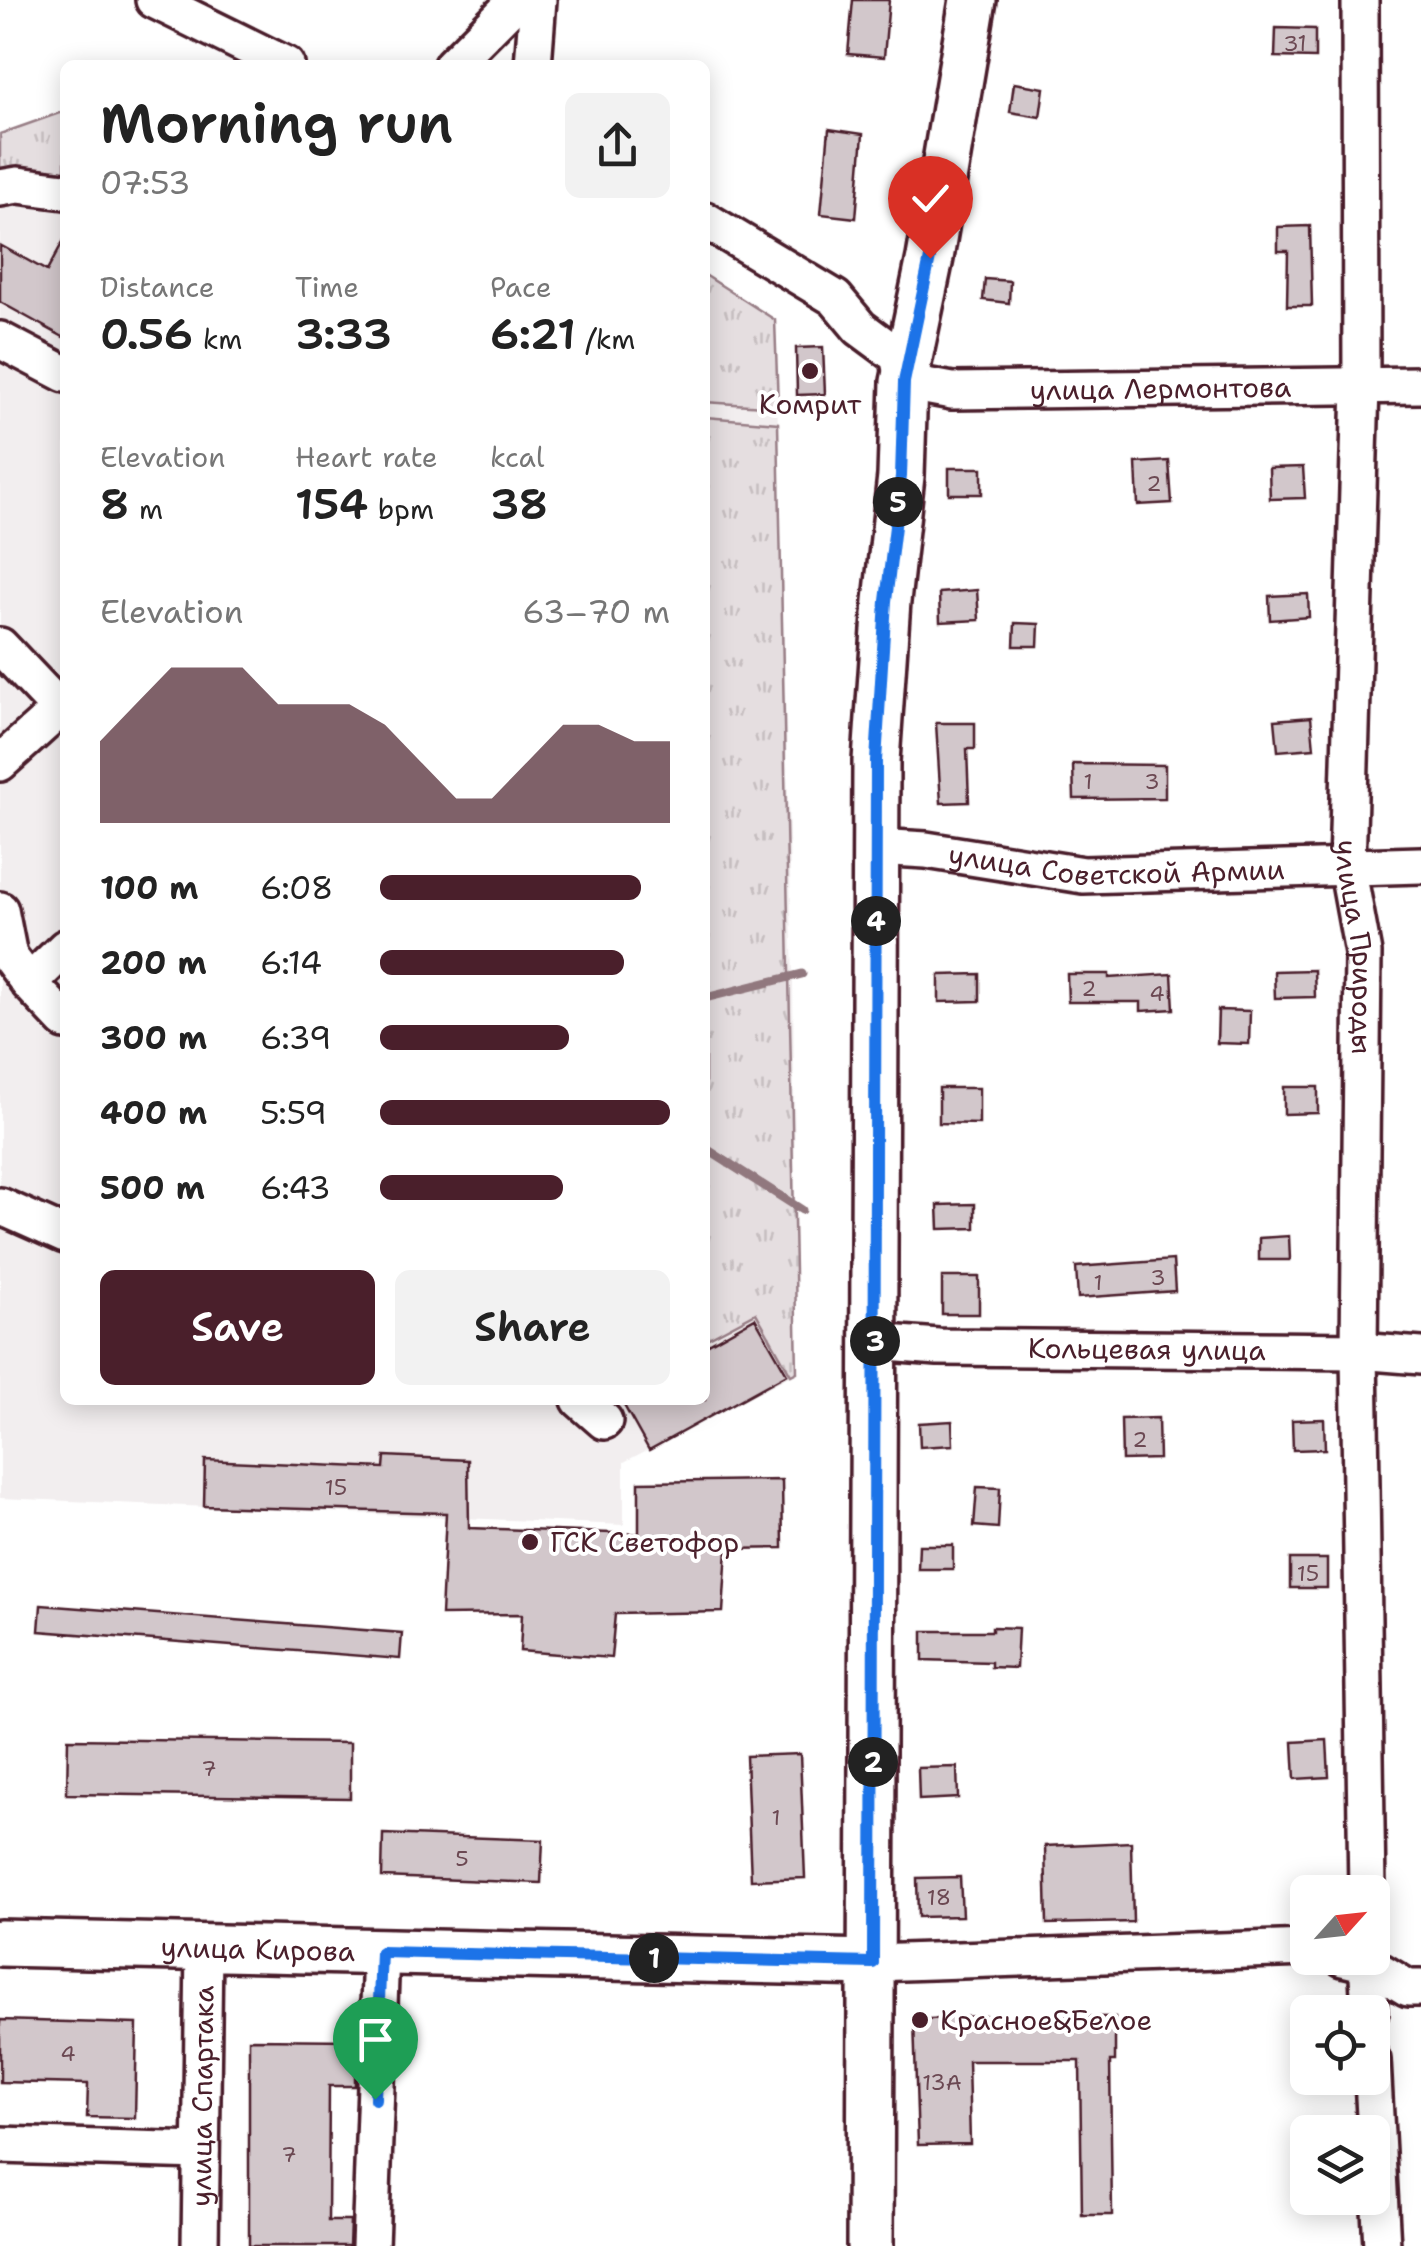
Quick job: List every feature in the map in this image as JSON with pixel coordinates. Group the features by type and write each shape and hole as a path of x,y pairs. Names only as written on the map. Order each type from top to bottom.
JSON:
{"main road":[{"path":"870,2246 873,1004 878,725 886,601 901,476 904,382 930,258 973,0"},
{"name":"улица Кирова","path":"0,1944 873,1963"}],"street":[{"path":"154,0 276,60"},
{"path":"457,60 517,0"},
{"path":"533,60 538,0"},
{"name":"улица Природы","path":"1360,0 1360,386 1347,866 1363,953 1359,1351 1366,1875"},
{"path":"0,188 18,185 60,190"},
{"path":"710,223 835,298 860,328 898,356 904,382"},
{"path":"0,340 60,371"},
{"name":"улица Лермонтова","path":"904,382 952,391 1421,385"},
{"path":"0,646 60,703"},
{"path":"0,763 60,709"},
{"name":"улица Советской Армии","path":"876,847 926,850 1082,875 1421,865"},
{"path":"0,910 12,966 60,1016"},
{"path":"12,966 60,950"},
{"path":"0,1206 60,1233"},
{"name":"Кольцевая улица","path":"875,1342 938,1347 1359,1351 1421,1356"},
{"name":"улица Спартака","path":"200,2246 204,1948"},
{"path":"873,1963 1290,1949"},
{"path":"370,2246 381,1952"},
{"path":"1385,1975 1408,1988 1421,1988"},
{"path":"1374,2095 1382,2246"},
{"path":"0,2146 201,2151"}],"shaded area":[{"path":"60,113 60,1405 710,1405 710,278 775,320 793,979 797,1372 624,1462 624,1525 0,1498 0,134"}],"green space":[{"path":"60,113 60,175 0,181 0,134"},
{"path":"710,278 775,320 778,407 710,402"},
{"path":"710,417 778,423 797,1372 791,1375 756,1313 710,1337"}],"building":[{"path":"853,0 889,0 884,57 848,54"},
{"path":"1276,28 1315,29 1315,58 1275,57"},
{"path":"1014,83 1044,88 1040,117 1010,112"},
{"path":"829,129 863,134 856,218 821,214"},
{"path":"1310,226 1312,306 1287,306 1288,251 1278,251 1278,227"},
{"path":"0,245 47,271 60,247 60,335 0,302"},
{"path":"985,279 1010,281 1009,303 983,300"},
{"name":"Комрит","path":"823,347 825,394 797,395 796,348"},
{"path":"1169,461 1172,503 1138,505 1136,463"},
{"path":"1303,467 1305,498 1270,499 1269,468"},
{"path":"949,468 982,468 982,494 949,494"},
{"path":"977,590 979,620 940,622 939,593"},
{"path":"1308,594 1309,617 1270,620 1269,596"},
{"path":"1015,623 1039,624 1038,646 1014,646"},
{"path":"1311,717 1314,748 1278,751 1275,720"},
{"path":"936,723 975,723 975,749 967,749 969,802 941,803"},
{"path":"1073,764 1165,765 1165,798 1074,799"},
{"path":"1314,970 1315,997 1275,998 1274,971"},
{"path":"980,974 980,1001 939,1002 939,975"},
{"path":"1067,974 1109,974 1109,978 1172,974 1174,1009 1141,1011 1141,1002 1068,1002"},
{"path":"1218,1010 1250,1011 1249,1044 1217,1043"},
{"path":"1284,1087 1318,1087 1318,1113 1284,1114"},
{"path":"939,1088 979,1088 979,1124 939,1123"},
{"path":"975,1204 975,1228 939,1229 938,1205"},
{"path":"1289,1236 1290,1260 1259,1260 1259,1238"},
{"path":"1173,1260 1175,1291 1078,1298 1076,1267"},
{"path":"942,1277 979,1277 979,1314 942,1314"},
{"path":"755,1318 787,1374 649,1450 624,1405 710,1405 710,1343"},
{"path":"1158,1418 1159,1459 1122,1460 1121,1419"},
{"path":"1324,1419 1325,1449 1293,1450 1292,1420"},
{"path":"952,1421 953,1445 920,1447 919,1423"},
{"path":"385,1456 468,1460 469,1528 639,1534 639,1482 782,1480 783,1548 727,1549 723,1612 615,1614 611,1658 520,1651 522,1614 441,1615 446,1513 204,1506 205,1460 384,1468"},
{"path":"977,1487 1000,1488 998,1528 974,1526"},
{"path":"919,1545 953,1545 953,1569 918,1569"},
{"path":"1290,1559 1327,1559 1327,1588 1290,1588"},
{"path":"41,1605 402,1633 400,1659 39,1631"},
{"path":"992,1627 1018,1628 1016,1668 991,1667 991,1662 923,1660 923,1631 992,1631"},
{"path":"68,1739 350,1743 350,1798 67,1794"},
{"path":"1327,1740 1329,1777 1295,1779 1293,1742"},
{"path":"800,1754 805,1878 751,1880 746,1756"},
{"path":"957,1767 958,1798 919,1800 918,1768"},
{"path":"383,1834 543,1840 541,1883 382,1877"},
{"path":"1131,1842 1133,1922 1047,1924 1045,1846"},
{"path":"960,1877 962,1916 918,1917 917,1878"},
{"path":"980,2016 1115,2017 1115,2061 1110,2061 1112,2215 1082,2215 1080,2061 968,2061 970,2144 918,2145 914,2020"},
{"path":"0,2020 137,2024 135,2118 87,2117 88,2084 0,2082"},
{"path":"249,2039 355,2040 355,2086 329,2086 328,2221 350,2221 349,2246 249,2246"}],"waterway":[{"path":"710,997 802,974"},
{"path":"710,1151 802,1210"}],"place":[{"name":"Комрит","path":"810,371"},
{"name":"ГСК Светофор","path":"530,1542"},
{"name":"Красное&Белое","path":"920,2020"}],"route":[{"path":"375,2099 381,1952 873,1963 876,761 886,601 901,476 904,382 930,258"}]}
